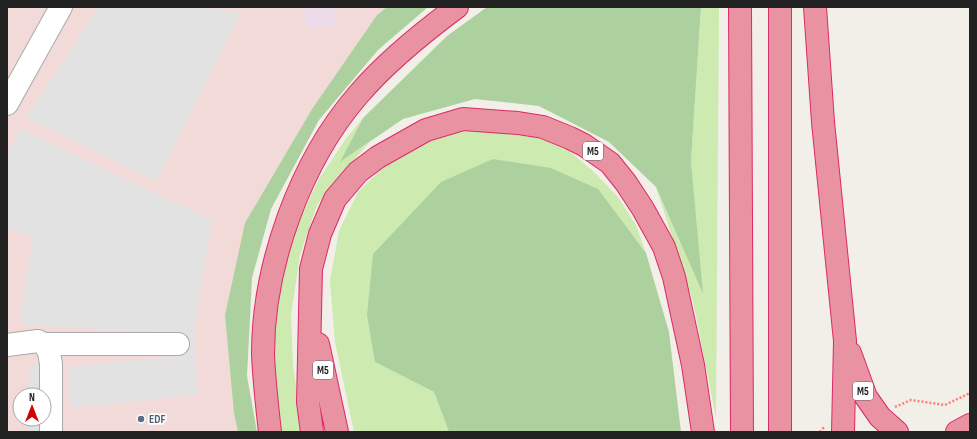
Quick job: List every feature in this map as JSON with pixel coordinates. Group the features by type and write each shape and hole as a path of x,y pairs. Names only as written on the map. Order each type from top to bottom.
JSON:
{"highway":[{"path":"270,432 265,397 263,353 266,308 274,267 288,219 304,178 335,125 358,95 387,64 457,7"},
{"path":"740,7 742,432"},
{"path":"780,7 780,432"},
{"name":"M5","path":"816,7 823,122 845,340 834,429"},
{"name":"M5","path":"312,432 308,402 311,269 320,234 335,199 358,172 378,157 426,130 463,119 518,123 543,128 570,138 584,145 610,163 626,183 643,209 664,247 674,277 694,365 702,422"},
{"name":"M5","path":"310,308 337,432"},
{"name":"M5","path":"845,340 866,397 880,417 897,432"},
{"path":"957,432 970,425"}],"street":[{"path":"7,104 61,7"},
{"path":"7,345 38,341 44,344 178,344"},
{"path":"44,344 49,352 51,364 51,432"}],"path":[{"path":"926,402 945,405 970,393"},
{"path":"820,432 834,429"}],"shaded area":[{"path":"7,7 387,7 377,15 312,109 245,224 234,413 238,432 7,432"},
{"path":"99,7 207,7 240,14 156,181 26,118"},
{"path":"306,7 336,7 336,27 306,27"},
{"path":"20,129 212,220 195,326 197,395 70,408 69,367 169,357 172,333 22,325 21,308 34,236 7,228 7,155"},
{"path":"30,366 44,366 43,387 29,387"},
{"path":"28,427 43,427 43,432 28,432"}],"green space":[{"path":"387,7 428,7 378,50 319,120 271,209 252,278 247,376 257,432 238,432 234,413 225,315 245,223 312,109 377,15"},
{"path":"487,7 701,7 691,161 703,294 656,187 609,142 539,106 475,99 403,119 340,162 363,118 447,36"},
{"path":"701,7 719,7 716,418 693,301 656,187 702,292 691,161"},
{"path":"363,118 341,161 369,143 343,172 317,205 300,255 291,315 293,364 302,432 280,432 273,364 278,301 288,256 299,221 319,179 345,140"},
{"path":"476,128 520,131 561,144 594,172 618,197 636,225 646,253 598,190 375,362 434,392 449,432 354,432 335,342 330,281 339,231 358,192 391,160 429,141"},
{"path":"493,159 551,168 598,189 646,253 669,332 681,432 449,432 434,392 375,362 367,315 373,254 441,182"}],"place":[{"name":"EDF","path":"141,419"}]}
